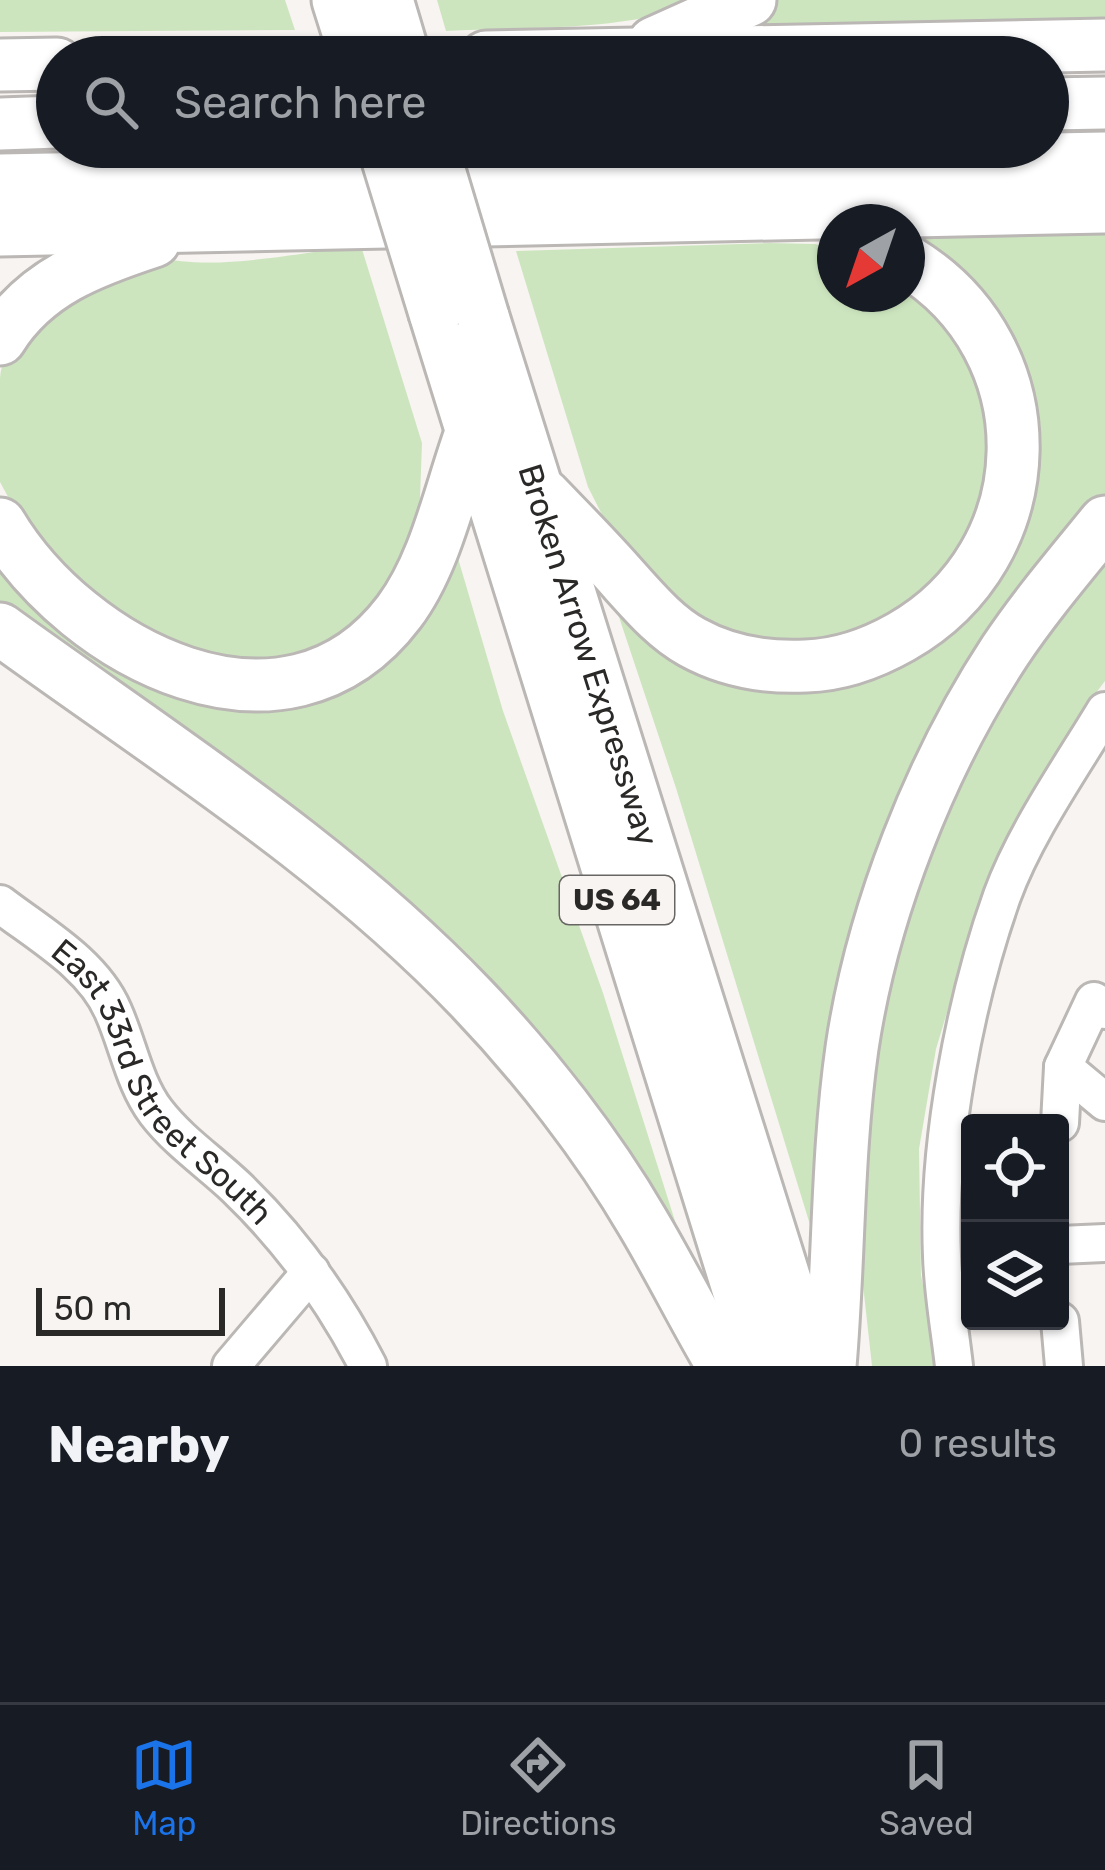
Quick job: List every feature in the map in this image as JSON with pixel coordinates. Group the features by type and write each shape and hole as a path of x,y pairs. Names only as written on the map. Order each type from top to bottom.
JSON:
{"highway":[{"path":"338,0 349,36"},
{"path":"387,0 398,36"},
{"path":"669,36 750,0"},
{"path":"1069,46 1105,45"},
{"path":"1,65 36,64"},
{"path":"1069,104 1105,103"},
{"path":"0,124 36,123"},
{"path":"1069,159 1105,158"},
{"name":"Broken Arrow Expressway","path":"393,168 535,485 812,1366"},
{"name":"Broken Arrow Expressway","path":"435,168 459,315 471,433 762,1366"},
{"path":"0,180 603,168"},
{"path":"0,230 1105,207"},
{"path":"775,214 817,227"},
{"path":"0,340 35,296 62,278 110,255 200,226"},
{"path":"535,485 654,613 687,640 750,664 819,666 879,650 914,630 957,594 988,550 1012,481 1011,406 986,340 941,286 925,275"},
{"path":"0,524 51,588 128,647 207,681 272,686 332,666 377,636 397,616 423,569 471,433"},
{"path":"830,1366 852,1048 868,970 900,866 932,785 1005,650 1105,522"},
{"path":"0,629 295,842 412,938 475,1002 534,1070 642,1220 723,1366"}],"street":[{"path":"954,1366 956,1253 948,1136 966,1028 1003,893 1105,711"},
{"name":"East 33rd Street South","path":"0,904 91,977 108,1001 139,1082 157,1114 238,1189 311,1272 368,1366"},
{"path":"1060,1114 1063,1067 1094,1000 1105,1010"},
{"path":"1063,1067 1105,1102"},
{"path":"1069,1245 1105,1244"},
{"path":"231,1366 311,1272"},
{"path":"1061,1330 1064,1366"}],"green space":[{"path":"0,0 285,0 295,30 0,32"},
{"path":"437,0 705,0 675,11 610,23 446,31"},
{"path":"770,0 1105,0 1105,25 730,33"},
{"path":"1105,223 1105,495 1059,547 941,728 819,1254 610,590 659,632 882,663 1030,447 925,269 925,231"},
{"path":"815,244 817,312 925,312 925,302 979,361 996,439 972,542 898,619 820,648 694,629 617,544 588,487 516,251"},
{"path":"361,246 422,443 414,537 379,607 309,661 255,668 157,642 103,606 26,530 0,482 0,378 7,355 20,334 62,302 158,257 231,262"},
{"path":"0,545 9,558 279,697 455,548 503,711 603,993 693,1278 574,1097 0,615"},
{"path":"1105,550 1105,681 1042,776 985,886 936,1049 919,1149 921,1275 939,1366 872,1366 863,1285 860,1164 893,940 972,735"}]}
